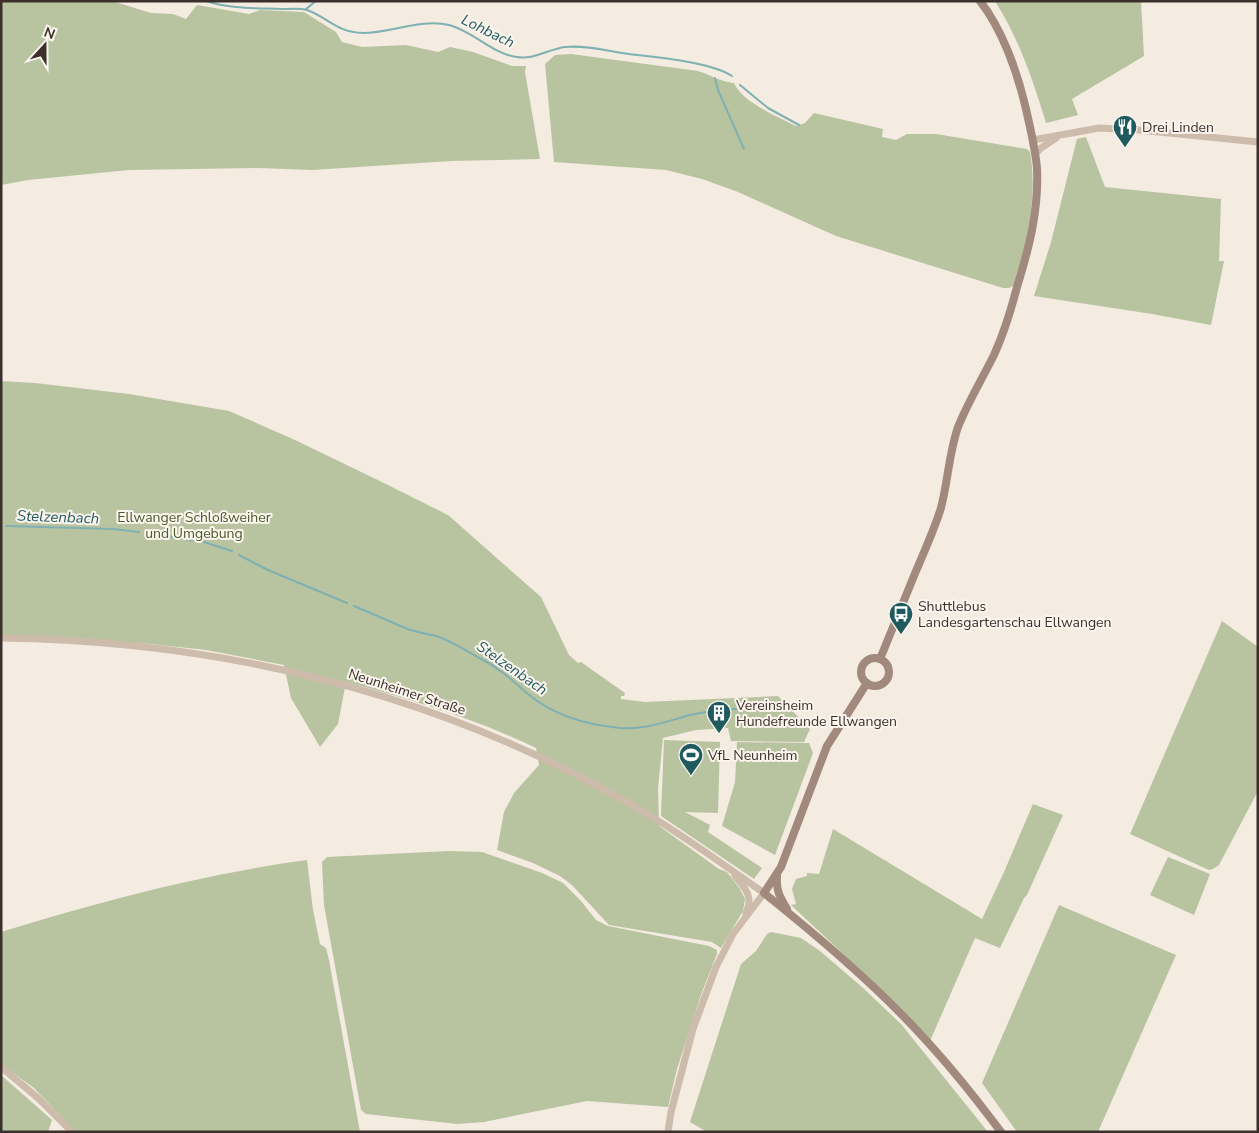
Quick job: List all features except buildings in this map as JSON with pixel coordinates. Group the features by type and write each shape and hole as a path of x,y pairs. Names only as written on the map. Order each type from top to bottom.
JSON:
{"main road":[{"path":"880,659 934,528 946,488 951,452 957,429 994,355 1006,324 1026,258 1034,220 1037,193 1035,154 1020,86 996,27 980,1"},
{"path":"880,659 888,666 888,677 881,684 874,686 867,683 862,676 862,666 868,660 880,659"},
{"path":"791,915 778,896 776,886 778,874 827,746 867,683"},
{"path":"778,874 764,893 854,969 908,1021 955,1074 1001,1132"}],"street":[{"path":"1033,140 1099,128 1258,142"},
{"path":"1035,154 1059,136"},
{"name":"Neunheimer Straße","path":"1,638 99,642 213,656 310,675 394,699 498,738 583,778 660,822 764,893"},
{"path":"668,1132 671,1112 693,1029 716,967 749,906 748,893 730,869"},
{"path":"742,920 764,893"},
{"path":"1,1067 38,1098 72,1132"}],"green space":[{"path":"1,1 112,1 151,13 173,14 186,19 197,5 249,14 260,10 304,12 336,32 342,42 362,47 406,45 438,52 450,47 473,52 512,66 526,66 525,72 540,159 451,161 312,170 258,168 129,170 28,180 1,185"},
{"path":"995,1 1141,1 1144,56 1072,99 1078,115 1046,123 1025,60 1004,15"},
{"path":"571,54 698,71 720,80 734,83 738,90 753,103 796,126 805,123 814,113 883,129 882,137 896,140 907,134 936,134 1027,149 1030,152 1032,169 1032,202 1024,252 1015,285 1003,288 836,236 738,192 702,179 666,170 554,162 545,64 555,55"},
{"path":"1086,137 1105,187 1221,199 1219,261 1224,261 1211,325 1034,296 1051,242 1077,139"},
{"name":"Ellwanger Schloßweiher und Umgebung","path":"1,381 129,394 229,411 295,440 448,515 541,597 569,655 578,663 581,662 625,693 624,696 621,696 621,699 645,702 778,696 810,729 804,742 731,741 728,728 696,730 663,738 658,788 659,826 719,869 727,872 745,899 743,911 721,948 712,942 609,925 572,885 560,876 533,863 497,850 504,812 514,793 539,765 536,748 490,728 394,695 346,682 338,724 320,747 291,698 284,665 206,650 141,643 143,646 1,638"},
{"path":"1222,621 1258,647 1258,791 1219,865 1209,870 1130,834"},
{"name":"VfL Neunheim","path":"664,740 720,742 718,813 685,812 710,825 708,832 762,868 754,879 661,816"},
{"path":"737,742 809,743 813,753 775,855 722,826 735,782"},
{"path":"1033,804 1063,815 1027,895 1000,948 975,938 930,1041 791,905 796,904 792,889 796,879 807,876 807,873 819,874 833,829 982,919"},
{"path":"449,851 482,852 542,873 563,883 596,920 608,926 709,946 717,950 677,1069 668,1107 587,1101 484,1122 457,1124 366,1114 361,1110 324,905 322,862 327,857"},
{"path":"1168,857 1210,874 1194,915 1150,895"},
{"path":"307,860 313,910 320,944 326,948 329,960 360,1132 76,1132 34,1088 1,1064 1,932 76,910 191,881"},
{"path":"1059,905 1176,955 1098,1132 1017,1132 982,1083"},
{"path":"771,932 801,938 820,951 862,987 901,1024 988,1132 707,1132 690,1122 741,964 756,951 767,934"},
{"path":"1,1075 52,1120 48,1132 1,1132"}],"waterway":[{"name":"Lohbach","path":"206,1 243,8 304,9 346,30 363,33 417,24 439,23 458,28 499,52 523,58 559,48 581,47 697,64 723,71 732,76"},
{"path":"306,9 316,1"},
{"path":"715,78 718,90 744,149"},
{"name":"Lohbach","path":"740,85 768,108 799,125"},
{"name":"Stelzenbach","path":"6,526 113,529 139,532"},
{"name":"Stelzenbach","path":"147,533 204,542 232,551"},
{"name":"Stelzenbach","path":"239,555 268,570 347,603"},
{"name":"Stelzenbach","path":"354,606 407,629 436,636 454,644 496,668 548,708 571,718 608,727 636,728 660,724 692,714 720,710"},
{"name":"Stelzenbach","path":"727,710 736,709"}],"place":[{"name":"Drei Linden","path":"1125,148"},
{"name":"Shuttlebus Landesgartenschau Ellwangen","path":"901,635"},
{"name":"Vereinsheim Hundefreunde Ellwangen","path":"719,734"},
{"name":"VfL Neunheim","path":"691,776"}]}
